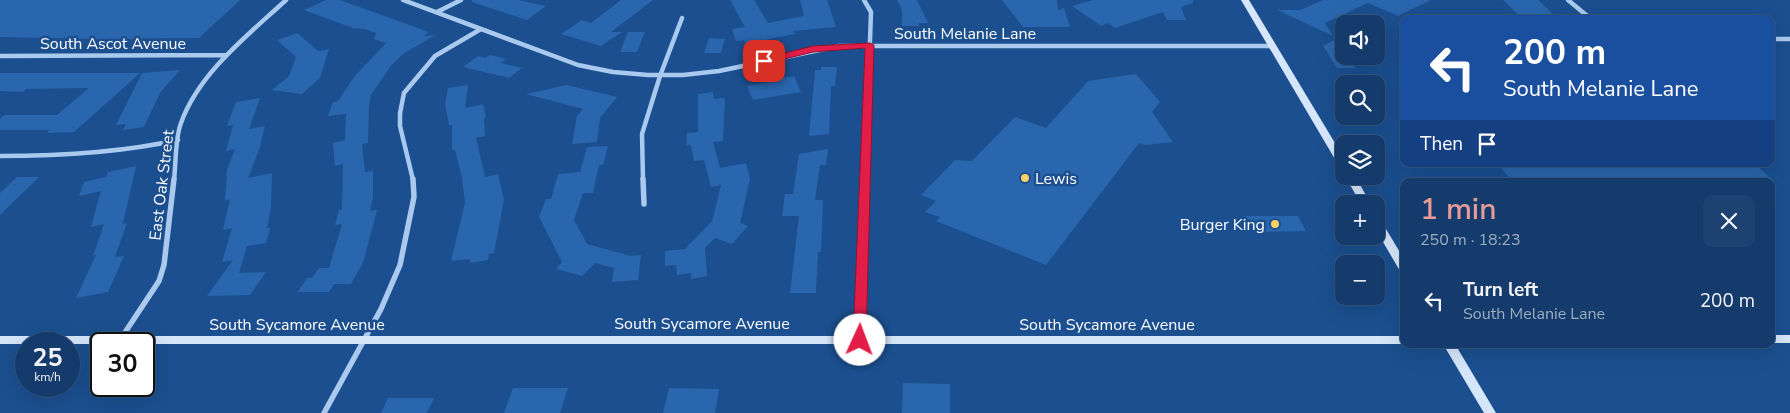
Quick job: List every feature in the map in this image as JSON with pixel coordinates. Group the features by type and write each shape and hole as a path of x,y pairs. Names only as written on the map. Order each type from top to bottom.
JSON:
{"main road":[{"path":"1245,0 1335,151"},
{"path":"1385,236 1400,261"},
{"path":"1775,339 1790,339"},
{"name":"South Sycamore Avenue","path":"0,340 90,340"},
{"name":"South Sycamore Avenue","path":"155,340 1400,340"},
{"path":"1451,348 1490,413"}],"street":[{"name":"East Oak Street","path":"126,332 160,282 164,265 180,124 188,106 226,55 286,0"},
{"name":"South Melanie Lane","path":"403,0 578,65 607,72 660,76 720,71 813,49 870,45 1272,46"},
{"path":"437,12 461,0"},
{"path":"860,340 871,12 864,0"},
{"path":"1568,0 1586,15"},
{"path":"644,204 642,134 660,76 682,18"},
{"path":"324,413 381,309 400,265 414,197 412,171 400,126 400,113 404,93 435,56 481,29"},
{"path":"1775,39 1790,39"},
{"name":"South Ascot Avenue","path":"0,56 226,55"},
{"path":"0,156 91,154 151,147 178,140"}],"building":[{"path":"0,0 240,0 199,38 101,39 0,37"},
{"path":"326,0 340,0 429,32 424,36 436,35 403,54 390,67 371,95 368,143 362,144 365,172 373,171 373,198 370,211 377,210 363,263 351,284 334,284 329,292 298,292 307,278 312,278 319,268 329,268 342,224 335,225 339,210 342,210 343,164 335,166 333,143 345,140 346,114 328,116 333,102 338,101 354,77 386,43 374,39 376,33 353,28 304,10"},
{"path":"472,0 518,0 546,6 527,20 472,2"},
{"path":"621,0 653,0 611,32 622,32 601,46 561,34 582,20 591,23"},
{"path":"730,0 754,0 768,23 803,16 800,0 827,0 836,27 793,31 795,34 764,40 765,43 746,45 744,40 736,41 732,29 745,27"},
{"path":"897,0 917,0 928,23 919,23 919,26 902,26 902,10"},
{"path":"1002,0 1057,0 1058,10 1064,8 1070,27 1023,27"},
{"path":"1093,0 1193,0 1193,3 1181,7 1186,20 1167,20 1163,12 1115,28 1108,23 1101,26 1072,6"},
{"path":"1323,0 1431,0 1398,16 1368,3 1342,15 1335,15 1335,18 1325,23 1333,36 1277,10 1300,10"},
{"path":"1503,0 1538,0 1554,15 1518,15"},
{"path":"628,32 645,32 637,52 620,52"},
{"path":"297,33 318,51 329,49 320,78 302,94 272,90 289,76 296,57 277,40"},
{"path":"709,38 725,39 721,53 704,53"},
{"path":"1335,40 1335,65 1323,46"},
{"path":"490,55 506,59 501,63 522,68 509,78 463,67 478,56 485,58"},
{"path":"1335,65 1353,65 1355,68 1337,68"},
{"path":"821,67 837,67 835,86 831,86 829,134 809,136 815,70 821,70"},
{"path":"180,70 160,93 144,127 123,130 126,124 116,125 142,73"},
{"path":"0,73 140,73 74,132 47,133 50,130 0,130 0,119 4,115 57,115 89,88 26,89 23,92 0,91"},
{"name":"Lewis","path":"1136,74 1160,102 1152,112 1173,142 1145,145 1139,143 1046,265 936,221 940,217 925,212 936,201 921,195 955,160 972,161 1015,117 1046,128 1088,81"},
{"path":"794,76 801,92 753,100 747,86 776,81 775,79"},
{"path":"468,85 465,108 483,104 486,117 484,118 485,136 476,138 485,177 498,174 504,200 494,253 489,254 488,260 470,263 470,259 451,261 465,203 462,178 455,150 452,150 452,125 449,125 445,104 448,88"},
{"path":"567,85 617,97 600,118 597,142 572,144 577,116 583,109 526,94"},
{"path":"713,92 714,99 725,98 723,141 713,142 720,168 746,163 750,179 740,223 748,226 732,244 715,238 705,248 707,276 691,279 691,273 677,275 676,265 665,266 665,251 685,249 712,221 721,185 711,187 704,160 694,161 691,145 686,146 687,133 698,132 698,94"},
{"path":"260,98 249,129 265,126 260,147 248,178 272,173 271,207 267,228 270,228 266,243 247,246 239,273 266,272 250,295 207,296 233,260 222,262 232,228 223,230 230,199 225,201 227,170 235,149 226,151 233,125 227,126 236,102"},
{"path":"608,146 603,165 599,165 593,193 583,193 574,220 587,244 631,256 641,255 638,280 612,282 614,268 595,263 582,276 556,269 562,262 539,217 546,199 551,199 558,174 580,172 587,147"},
{"path":"828,149 826,165 820,165 815,200 823,200 821,252 818,252 816,293 790,293 799,216 782,216 785,194 793,194 799,154"},
{"path":"136,166 123,224 127,223 115,257 124,256 108,292 76,298 96,255 93,256 104,224 91,227 101,191 79,196 84,182 106,177 108,172"},
{"path":"1500,167 1758,167 1771,178 1510,178"},
{"path":"17,177 39,177 0,215 0,193"},
{"name":"Burger King","path":"1244,216 1298,216 1306,231 1251,232"},
{"path":"903,383 950,384 950,413 902,413"},
{"path":"513,388 568,388 560,413 504,413"},
{"path":"669,388 719,389 715,413 663,413"},
{"path":"388,398 434,398 427,413 381,413"}],"place":[{"name":"Lewis","path":"1025,178"},
{"name":"Burger King","path":"1275,224"}],"route":[{"path":"764,61 813,49 870,45 860,340"}]}
